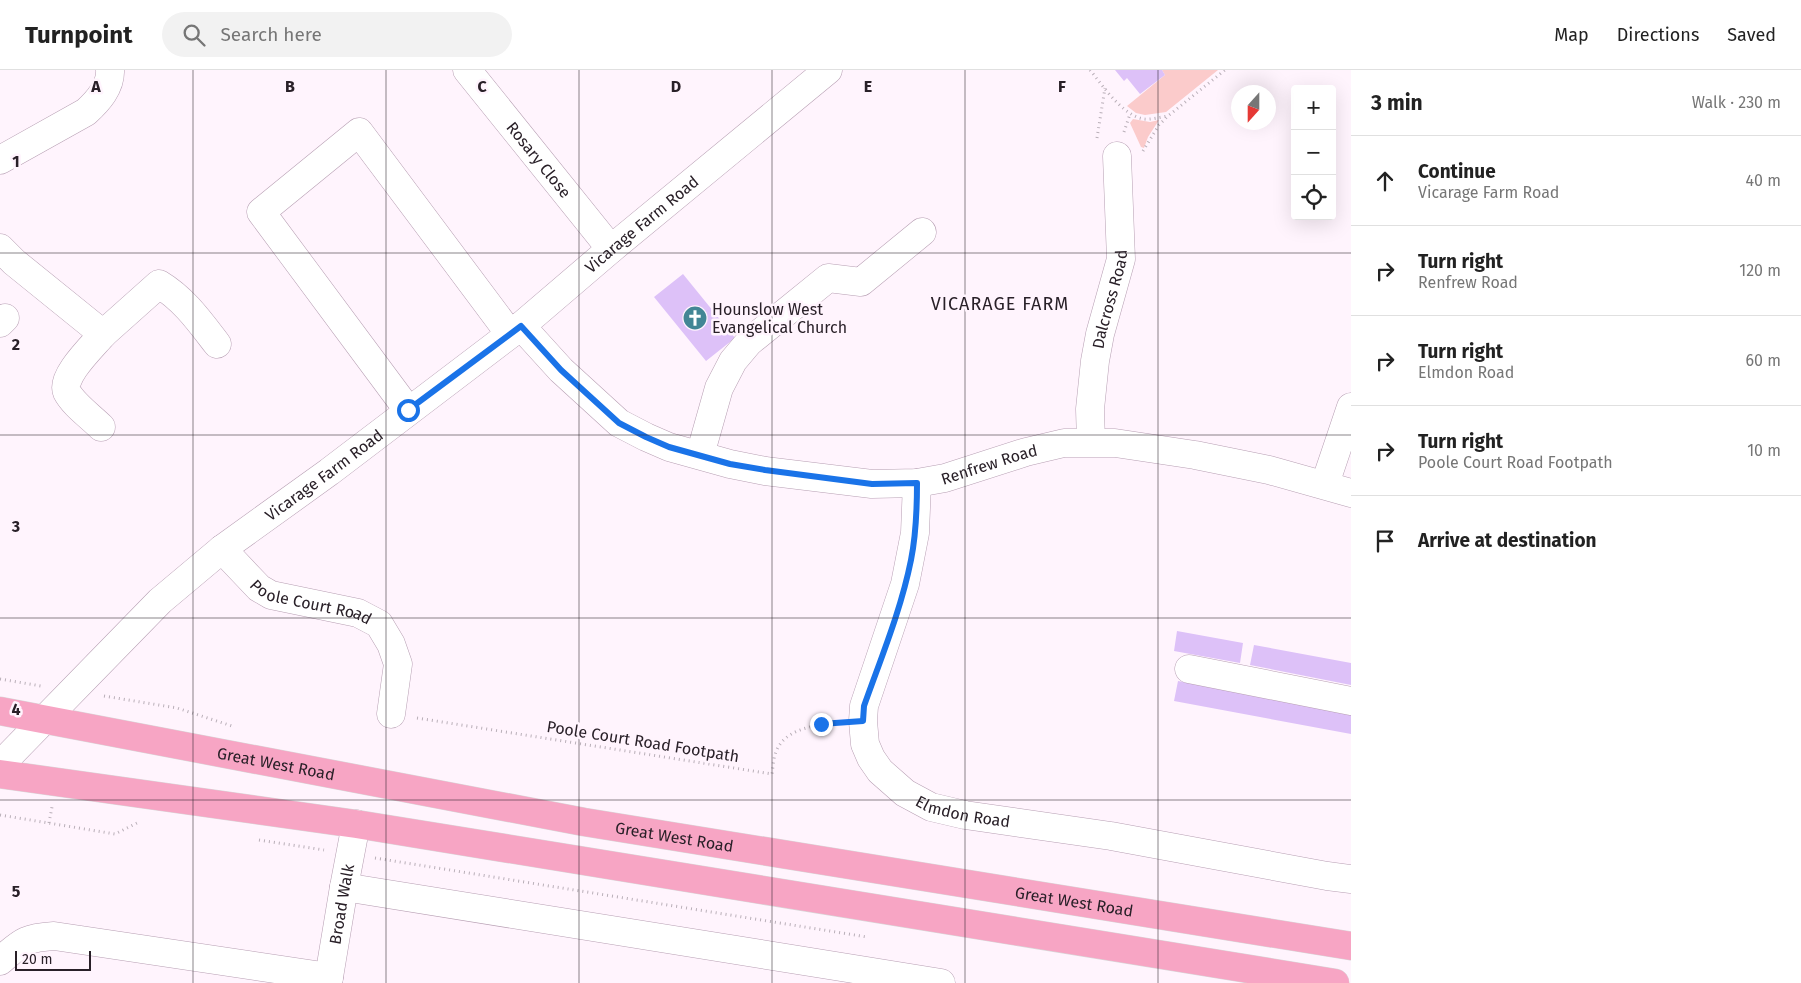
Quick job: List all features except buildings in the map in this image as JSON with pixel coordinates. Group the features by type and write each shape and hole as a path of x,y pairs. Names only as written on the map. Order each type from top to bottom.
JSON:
{"highway":[{"name":"Great West Road","path":"0,711 584,822 1351,946"},
{"path":"0,774 356,824 1335,983"}],"street":[{"path":"0,160 86,112 106,88 110,70"},
{"name":"Rosary Close","path":"467,70 611,249"},
{"name":"Vicarage Farm Road","path":"0,765 160,601 222,549 329,472 408,410 516,330 828,70"},
{"name":"Renfrew Road","path":"408,410 260,212 359,132 516,330 619,423 669,447 730,464 872,484 917,483 944,478 1026,452 1064,443 1115,443 1195,455 1269,470 1325,484 1351,493"},
{"name":"Dalcross Road","path":"1091,442 1090,409 1095,361 1100,334 1121,259 1117,156"},
{"path":"700,455 719,388 733,361 749,342 828,278 861,282 922,232"},
{"path":"0,248 14,262 103,334"},
{"path":"101,427 67,392 68,376 103,334 159,284 170,291 192,311 217,344"},
{"path":"1325,484 1351,407"},
{"name":"Elmdon Road","path":"917,483 915,533 907,575 864,706 865,744 871,758 880,771 905,793 931,807 965,815 1111,836 1351,879"},
{"name":"Poole Court Road","path":"222,549 259,588 271,595 358,612 379,624 391,644 398,664 391,714"},
{"path":"1189,668 1351,701"},
{"name":"Broad Walk","path":"329,980 356,824"},
{"path":"344,887 941,983"},
{"path":"0,961 22,942 36,937 54,936 329,980"}],"path":[{"path":"1090,70 1130,114 1145,119 1168,116"},
{"path":"1105,88 1097,142 1117,156 1145,151 1152,136 1168,116 1225,70"},
{"path":"0,679 45,686"},
{"name":"Great West Road","path":"104,696 177,708 240,729"},
{"name":"Poole Court Road Footpath","path":"391,714 772,774 775,753 789,734 821,724 863,721"},
{"path":"50,823 52,803"},
{"path":"0,815 115,834 140,821"},
{"path":"254,839 324,850"},
{"path":"380,859 874,938"}],"shaded area":[{"path":"1162,70 1218,70 1166,112 1145,115 1136,113 1127,106 1165,75"},
{"path":"1133,119 1150,122 1159,120 1148,137 1144,148 1141,147 1130,123"}],"place":[{"name":"Hounslow West Evangelical Church","path":"695,318"}],"district":[{"name":"VICARAGE FARM","path":"1000,304"}],"route":[{"path":"408,410 521,326 580,389 619,423 669,447 730,464 765,470 872,484 917,483 917,511 911,558 905,584 864,706 863,721 821,724"}]}
